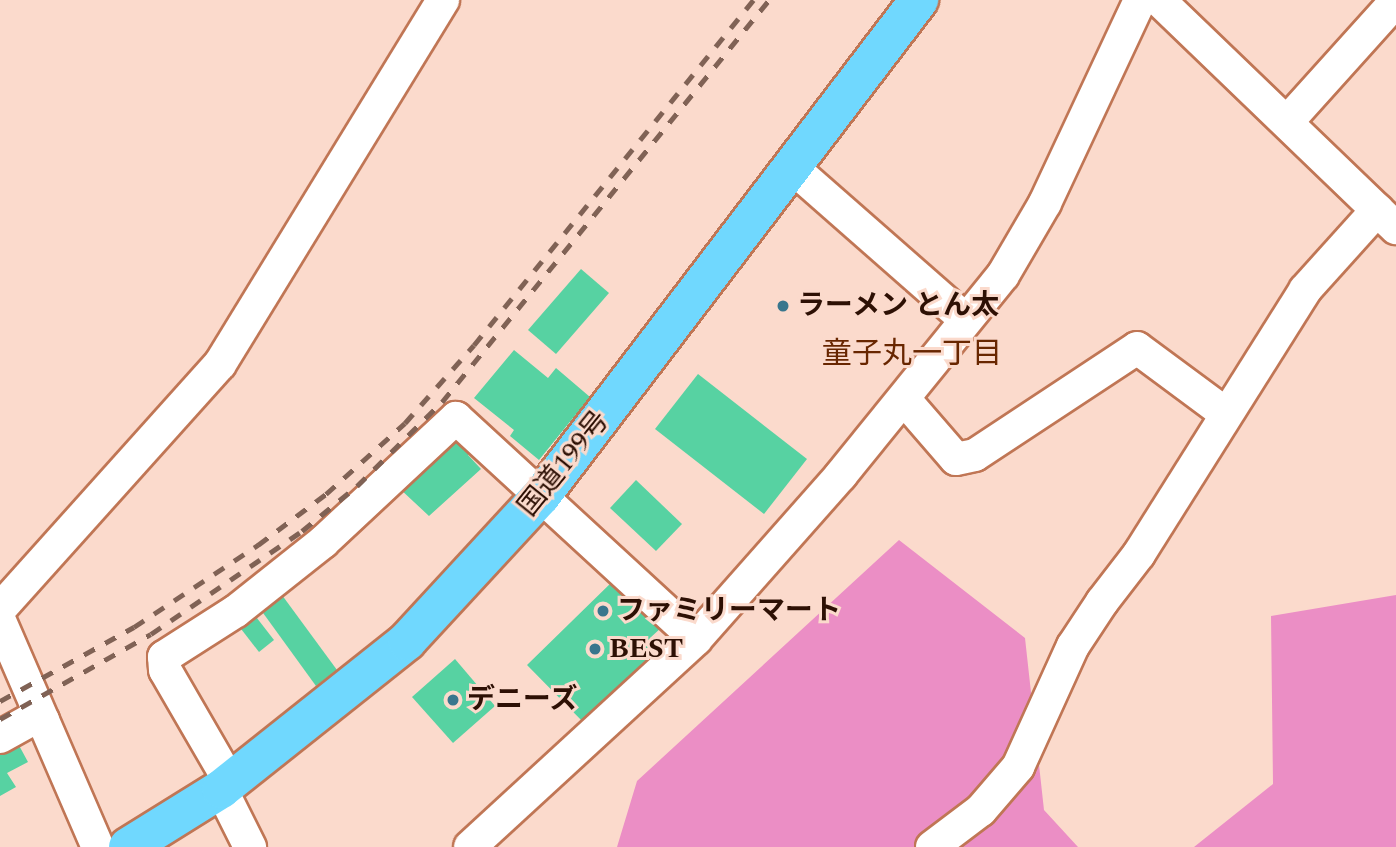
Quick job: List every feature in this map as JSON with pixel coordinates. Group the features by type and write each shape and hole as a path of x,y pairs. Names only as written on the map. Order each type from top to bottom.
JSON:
{"highway":[{"name":"国道199号","path":"800,175 919,0"},
{"name":"国道199号","path":"167,847 407,641 549,503 800,175 946,0"},
{"name":"国道199号","path":"128,847 227,793"}],"street":[{"path":"0,609 220,364 443,0"},
{"path":"470,847 696,639 904,399 1003,275 1045,203 1140,0"},
{"path":"932,847 981,810 1018,766 1073,646 1139,554 1305,290 1388,216 1159,0"},
{"path":"1287,122 1396,1"},
{"path":"800,175 966,320"},
{"path":"904,399 956,459 975,455 1138,348 1225,414"},
{"path":"250,847 227,793 165,670 164,657 236,611 323,542 456,418 696,639"},
{"path":"0,621 98,847"},
{"path":"0,737 29,721 43,720"}],"shaded area":[{"path":"899,540 1025,638 1044,810 1078,847 617,847 637,781"},
{"path":"1396,595 1396,847 1194,847 1273,784 1271,616"}],"building":[{"path":"581,269 609,293 556,354 528,330"},
{"path":"514,350 548,378 556,368 590,397 539,460 510,436 514,430 474,398"},
{"path":"698,374 807,459 764,514 655,429"},
{"path":"451,436 475,448 468,455 481,469 429,516 399,488"},
{"path":"636,480 682,524 656,551 610,508"},
{"path":"615,579 662,627 650,638 661,649 585,724 527,665"},
{"path":"279,591 337,670 316,686 258,606"},
{"path":"253,613 274,640 259,652 238,625"},
{"path":"455,659 495,706 453,743 412,697"},
{"path":"15,738 28,762 7,773 16,787 0,796 0,747"}],"railway":[{"path":"0,701 134,627 258,545 326,494 405,423 474,345 753,0"},
{"path":"0,719 151,634 302,531 357,486 442,402 769,0"}],"place":[{"name":"ラーメン とん太","path":"783,306"},
{"name":"ファミリーマート","path":"603,611"},
{"name":"BEST","path":"595,649"},
{"name":"デニーズ","path":"453,700"}],"district":[{"name":"童子丸一丁目","path":"912,354"}]}
